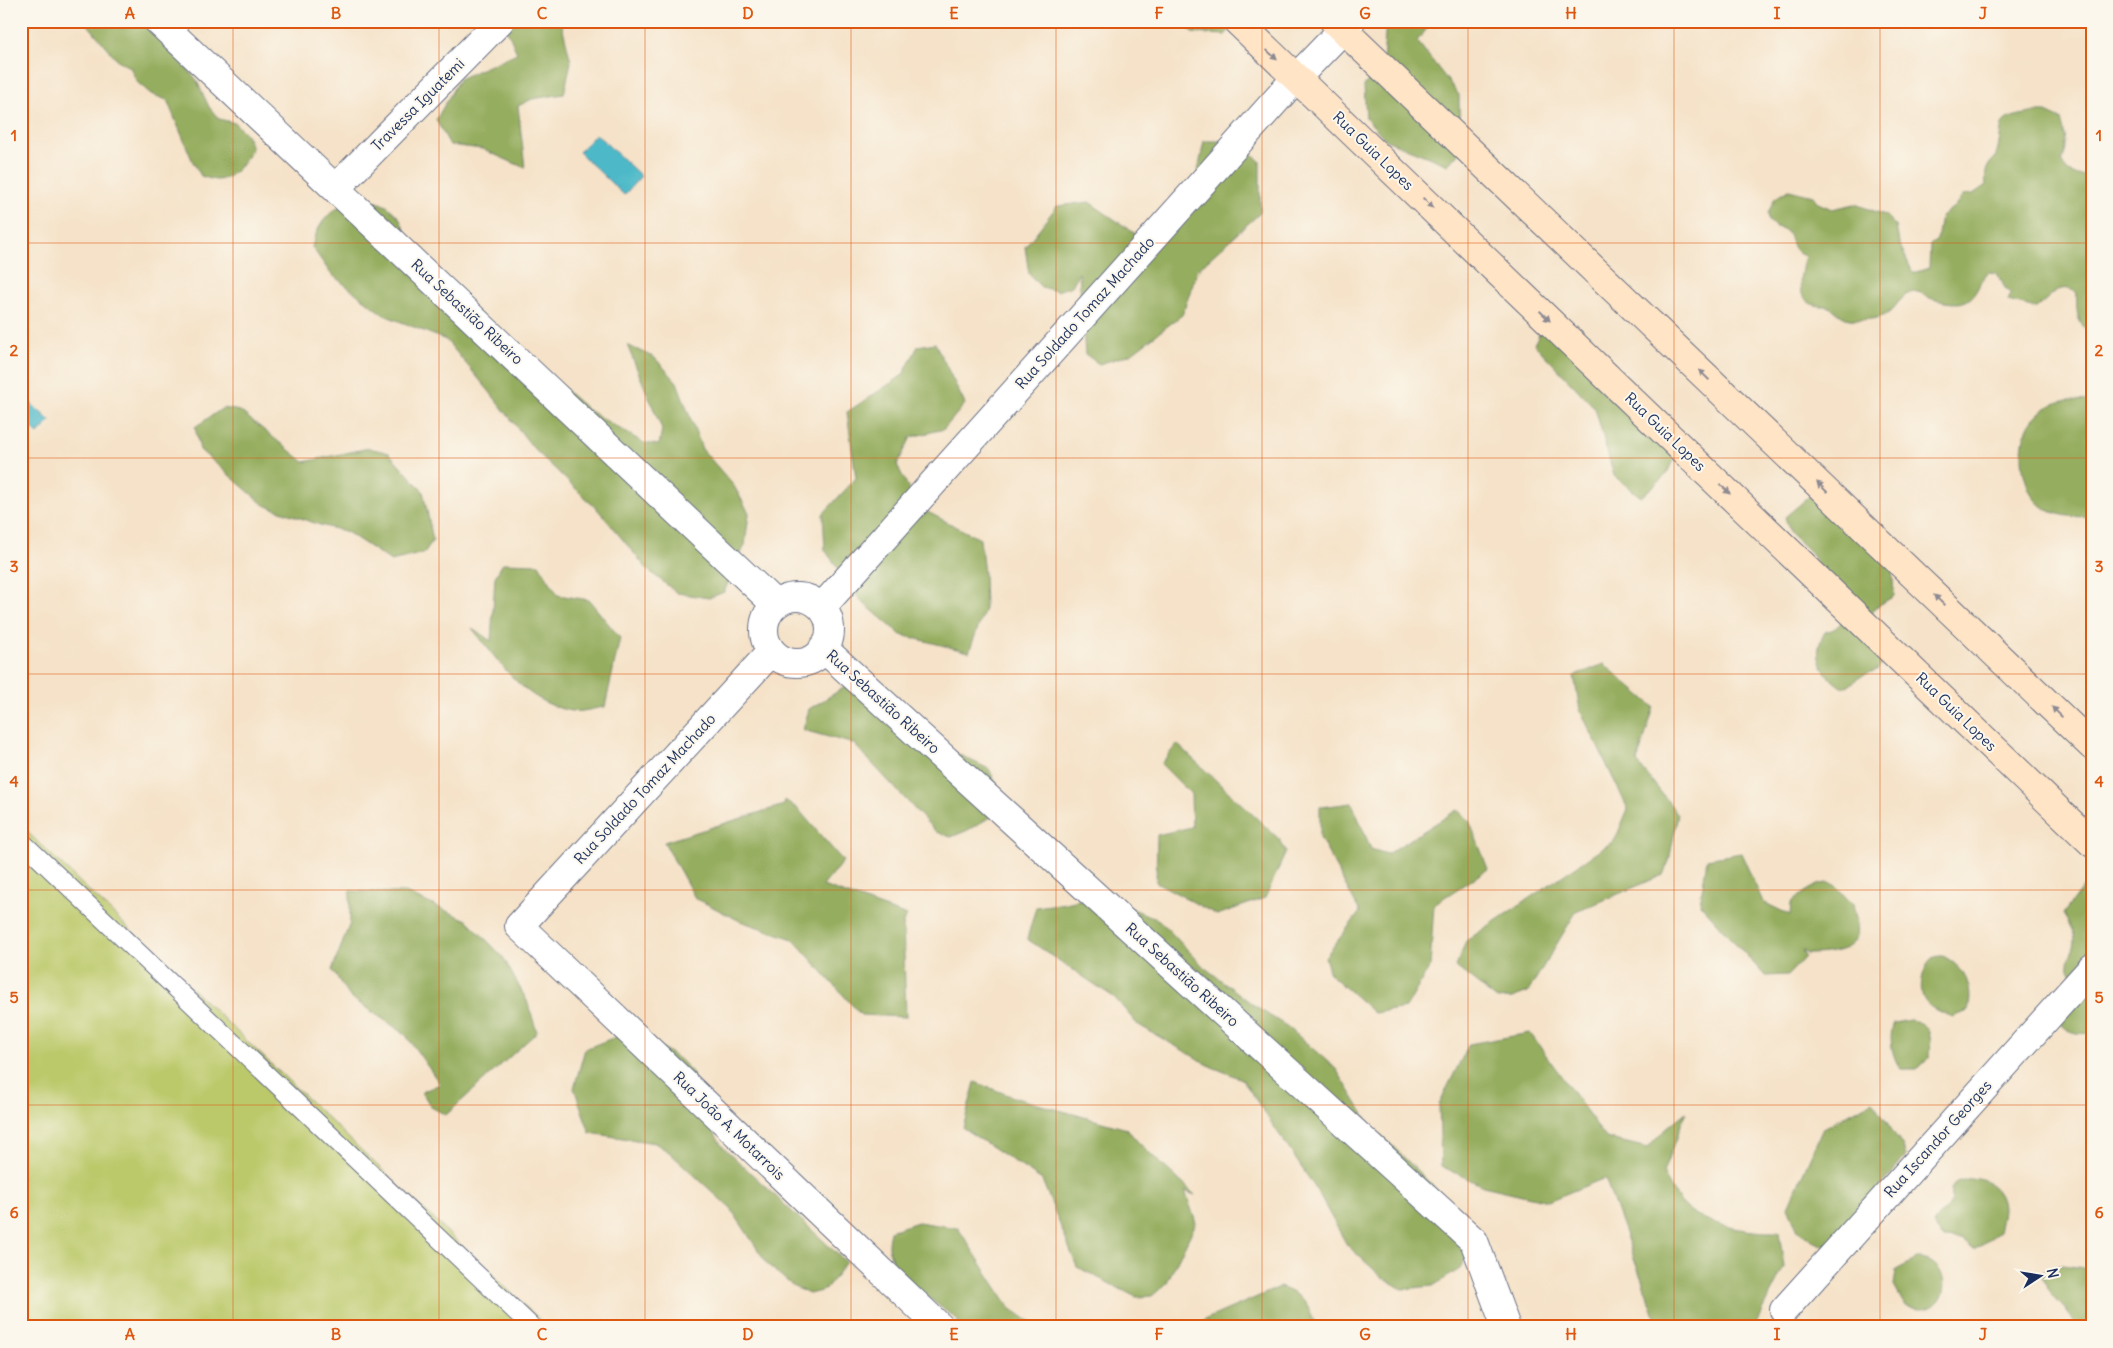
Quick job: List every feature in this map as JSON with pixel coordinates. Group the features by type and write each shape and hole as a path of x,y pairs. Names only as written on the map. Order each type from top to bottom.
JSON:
{"main road":[{"name":"Rua Guia Lopes","path":"1237,21 2092,842"},
{"path":"1343,24 2092,746"}],"street":[{"name":"Rua Sebastião Ribeiro","path":"158,21 775,604"},
{"name":"Travessa Iguatemi","path":"336,188 500,21"},
{"name":"Rua Soldado Tomaz Machado","path":"822,607 1297,78 1343,24"},
{"path":"790,597 808,598 822,607 830,623 828,640 819,655 803,663 786,661 771,652 764,636 765,619 775,604 790,597"},
{"name":"Rua Sebastião Ribeiro","path":"824,648 1474,1241 1506,1327"},
{"name":"Rua Soldado Tomaz Machado","path":"519,926 771,652"},
{"name":"Rua João A. Motarrois","path":"519,926 940,1327"},
{"name":"Rua Iscandor Georges","path":"1784,1310 2092,968"}],"lane":[{"path":"21,841 532,1327"}],"green space":[{"path":"85,21 145,21 196,79 209,107 219,119 235,123 246,134 252,148 234,173 223,179 215,180 201,176 193,162 167,100 151,94 137,82 130,67 116,59"},
{"path":"503,21 561,21 571,62 564,94 532,99 518,106 525,168 482,149 450,145 436,120 459,79 517,53"},
{"path":"1183,21 1238,21 1225,35 1192,33"},
{"path":"1386,21 1433,21 1417,41 1459,95 1460,151 1448,165 1386,140 1366,118 1364,86 1383,61"},
{"path":"2046,112 2061,119 2066,145 2062,160 2066,169 2072,174 2092,175 2092,333 2083,326 2078,316 2077,293 2065,289 2059,290 2036,308 2008,301 2011,293 2005,288 1997,273 1989,272 1970,299 1966,301 1959,303 1945,302 1916,292 1906,295 1887,314 1868,319 1856,320 1846,318 1830,307 1808,302 1801,291 1800,284 1805,256 1795,249 1786,232 1775,227 1769,221 1768,213 1775,198 1789,190 1813,196 1818,203 1832,209 1855,204 1885,215 1896,226 1899,243 1913,273 1929,268 1930,245 1937,240 1941,216 1954,207 1964,195 1973,194 1986,185 1986,170 1995,158 2003,124 2012,117"},
{"path":"1204,141 1236,141 1260,161 1260,213 1198,269 1182,315 1131,354 1099,364 1085,354 1079,273 1072,286 1057,291 1041,287 1029,274 1025,247 1057,206 1089,202 1152,245 1189,215"},
{"path":"354,200 372,200 387,206 399,217 417,259 588,410 644,443 659,445 662,429 627,345 655,358 677,382 702,449 734,486 749,513 745,545 724,592 709,598 677,593 648,570 599,511 534,449 446,340 384,315 331,274 312,247 318,230 326,218 338,208"},
{"path":"1545,323 1678,450 1666,475 1641,497 1614,476 1595,408 1534,344"},
{"path":"935,343 965,404 944,429 911,437 897,465 918,507 980,539 985,609 969,652 901,635 861,601 825,550 823,514 856,478 847,412 903,375 918,346"},
{"path":"2067,400 2092,401 2092,516 2064,515 2045,509 2032,495 2024,474 2022,449 2028,427 2043,410"},
{"path":"223,408 240,411 304,462 369,448 389,453 423,491 433,540 424,553 391,561 347,532 320,525 264,505 200,450 195,427"},
{"path":"1812,494 1892,564 1894,596 1873,609 1871,617 1884,655 1883,663 1877,670 1863,675 1850,685 1841,687 1823,670 1820,663 1819,648 1825,632 1834,629 1840,624 1848,610 1808,550 1790,533 1785,517"},
{"path":"503,563 539,564 558,595 589,600 620,638 605,707 584,711 571,711 540,699 514,679 472,628 491,641 495,577"},
{"path":"1604,664 1654,707 1637,762 1678,814 1669,861 1663,875 1576,912 1528,992 1512,998 1497,999 1456,967 1466,941 1615,840 1628,809 1580,710 1574,676"},
{"path":"853,682 885,685 943,747 989,769 1004,799 996,814 951,837 936,832 854,744 803,730 809,709"},
{"path":"1177,744 1280,840 1286,852 1265,898 1217,915 1156,882 1157,835 1192,827 1191,794 1161,764"},
{"path":"785,800 798,809 843,861 823,886 907,916 903,922 906,1017 861,1015 793,939 740,921 695,898 664,842 784,805"},
{"path":"1352,803 1371,849 1387,854 1457,810 1469,820 1488,869 1434,904 1430,966 1406,1008 1374,1013 1330,974 1325,957 1360,912 1320,838 1320,807"},
{"path":"21,826 547,1327 21,1327"},
{"path":"1741,853 1763,902 1790,915 1791,903 1806,891 1825,883 1836,886 1853,903 1857,927 1855,941 1844,949 1829,953 1807,954 1802,950 1805,957 1788,975 1765,976 1700,904 1707,859"},
{"path":"2092,883 2092,1033 2081,1034 2068,1030 2058,1020 2074,977 2068,966 2068,961 2075,939 2072,929 2063,914 2083,887"},
{"path":"350,891 406,893 467,920 503,957 527,1001 537,1032 446,1115 431,1107 422,1092 440,1084 405,1034 350,997 332,970 350,923"},
{"path":"1100,895 1159,920 1204,967 1259,1009 1288,1027 1336,1069 1370,1124 1463,1216 1474,1241 1460,1269 1433,1286 1402,1289 1382,1277 1347,1245 1314,1186 1242,1079 1212,1067 1137,1024 1115,998 1027,939 1036,907 1066,903"},
{"path":"1943,956 1957,966 1969,986 1970,1002 1968,1011 1953,1017 1931,1007 1925,1001 1921,984 1927,965 1935,957"},
{"path":"1910,1020 1923,1024 1927,1028 1931,1044 1930,1057 1917,1069 1901,1069 1895,1059 1892,1047 1892,1028 1894,1023"},
{"path":"1530,1033 1606,1138 1648,1148 1665,1129 1686,1112 1663,1173 1679,1200 1687,1209 1698,1216 1725,1226 1754,1231 1779,1232 1784,1267 1754,1327 1659,1327 1605,1178 1548,1201 1483,1186 1441,1166 1439,1104 1469,1044"},
{"path":"630,1035 649,1038 680,1060 692,1072 706,1119 722,1146 846,1262 825,1290 809,1294 794,1287 768,1265 731,1209 669,1152 655,1143 590,1133 574,1088 585,1049 615,1037"},
{"path":"975,1082 1016,1098 1127,1129 1138,1142 1195,1195 1185,1191 1196,1223 1166,1284 1152,1296 1136,1297 1077,1267 1042,1180 963,1128"},
{"path":"1873,1101 1903,1147 1906,1156 1829,1250 1798,1231 1788,1207 1823,1128"},
{"path":"1971,1178 1988,1183 1993,1187 2000,1196 2003,1208 1999,1232 1974,1250 1961,1239 1944,1238 1933,1226 1949,1205 1952,1196 1951,1189 1956,1182"},
{"path":"918,1222 958,1228 1010,1308 1037,1327 952,1327 959,1321 906,1278 891,1257 888,1246 890,1231"},
{"path":"1917,1259 1928,1261 1937,1267 1942,1275 1944,1284 1943,1293 1938,1301 1931,1307 1921,1309 1905,1306 1894,1286 1896,1270"},
{"path":"2062,1265 2092,1269 2092,1308 2090,1317 2092,1327 2071,1327 2075,1323 2067,1310 2047,1288 2041,1275 2046,1269"},
{"path":"1280,1287 1295,1294 1304,1301 1316,1327 1201,1327 1204,1320"}],"water":[{"path":"596,134 641,176 624,195 579,152"},
{"path":"21,394 50,421 38,434 21,419"}]}
